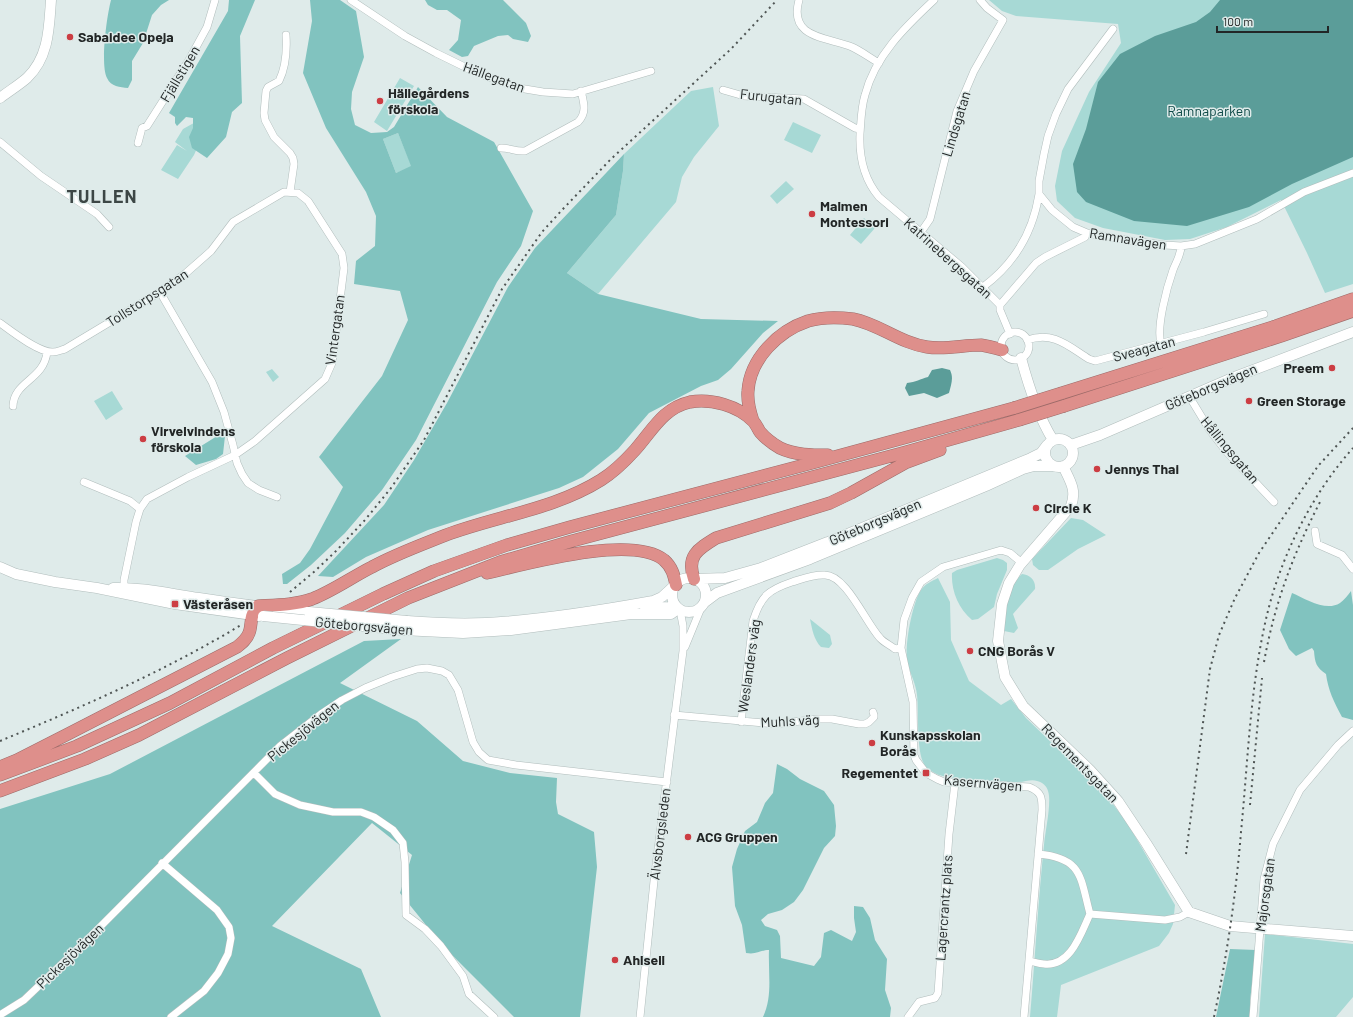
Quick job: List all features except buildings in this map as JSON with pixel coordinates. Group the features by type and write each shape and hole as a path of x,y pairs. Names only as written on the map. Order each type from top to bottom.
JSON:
{"highway":[{"path":"0,775 77,746 130,722 170,703 273,648 383,594 434,572 507,545 1014,408 1276,326 1353,299"},
{"path":"0,791 85,759 139,735 287,658 408,598 500,562 572,541 906,452 1015,421 1281,336 1353,311"},
{"path":"839,456 803,454 781,448 770,442 761,433 753,421 748,391 752,374 762,355 778,338 797,326 808,322 830,318 854,319 875,326 904,341 922,346 940,348 981,345 1002,350"},
{"path":"258,612 312,599 404,551 449,534 562,500 583,490 603,479 620,466 635,450 661,417 679,406 697,402 716,402 738,411 753,421"},
{"path":"695,579 691,569 692,558 698,550 716,538 830,503 905,463 1015,421"},
{"path":"441,584 565,555 618,550 645,553 661,558 669,565 674,575 675,586"},
{"path":"0,767 17,760 237,647 243,643 250,632 258,612 255,611 273,608"}],"main road":[{"path":"0,98 26,79 42,57 48,35 51,0"},
{"name":"Göteborgsvägen","path":"1071,445 1106,432 1274,361 1353,332"},
{"path":"1022,358 1039,411 1048,432 1050,443"},
{"path":"1063,439 1071,445 1073,450 1072,458 1069,463 1059,466 1048,461 1045,456 1045,450 1050,443 1063,439"},
{"name":"Göteborgsvägen","path":"631,610 663,589 675,586 682,580 736,576 798,554 1031,458 1041,453 1050,443"},
{"name":"Göteborgsvägen","path":"273,608 440,632 492,632 543,627 652,607 667,606 685,612 692,612 721,591 789,568 986,486 1023,469 1034,466 1059,466"},
{"name":"Regementsgatan","path":"1059,466 1074,490 1074,498 1071,506 1022,563 1009,583 1005,593 1000,615 998,641 1005,677 1023,706 1090,770 1118,801 1189,912"},
{"name":"Göteborgsvägen","path":"0,567 16,574 97,588 144,599 258,612 405,626"},
{"path":"695,579 702,584 705,590 706,596 703,605"},
{"path":"675,586 672,596 674,603 679,609"},
{"name":"Göteborgsvägen","path":"97,588 124,587 159,591 198,598 258,612"},
{"path":"1189,912 1230,926 1353,936"}],"street":[{"name":"Fjällstigen","path":"138,143 142,128 147,126 189,60 207,27 215,0"},
{"name":"Hällegatan","path":"351,0 436,53 475,72 519,88 564,94 581,91 651,71"},
{"path":"799,0 798,19 802,28 817,37 853,48 879,63"},
{"name":"Katrinebergsgatan","path":"934,0 895,38 879,63 865,95 862,109 860,129 862,162 865,173 879,197 962,267 1000,305 1000,310 1010,334"},
{"name":"Lindsgatan","path":"921,232 930,219 957,111 974,71 1003,20 987,8 980,0"},
{"path":"983,288 1003,270 1025,239 1033,220 1039,194 1038,181 1048,136 1056,114 1068,89 1114,29"},
{"path":"286,36 287,49 283,69 279,80 268,87 266,91 264,113 265,120 274,137 293,158 294,164 290,192"},
{"name":"Furugatan","path":"723,90 744,96 804,99 855,128 860,129"},
{"path":"501,148 507,148 516,152 526,152 578,122 583,117 584,112 581,91"},
{"path":"0,142 41,176 97,214 109,227"},
{"name":"Ramnavägen","path":"1039,194 1052,210 1065,222 1087,233 1132,241 1181,246 1195,244 1257,219 1304,192 1353,173"},
{"name":"Tollstorpsgatan","path":"47,352 65,349 160,292 207,255 233,222 274,197 284,192 290,192"},
{"name":"Vintergatan","path":"140,509 147,499 153,495 235,455 255,441 325,379 332,363 344,262 342,254 308,201 298,193 290,192"},
{"path":"1000,305 1036,263 1085,237 1087,233"},
{"path":"1161,344 1160,329 1164,302 1173,270 1181,253 1181,246"},
{"path":"160,292 212,382 224,412 237,462 242,474 248,483 259,490 277,497"},
{"name":"Sveagatan","path":"1027,340 1038,337 1059,340 1095,361 1161,344 1264,314"},
{"path":"0,323 34,346 47,352 44,366 16,392 13,400 13,406"},
{"path":"1010,334 1020,334 1027,340 1029,345 1028,350 1022,358 1014,360 1004,355 1002,350 1003,340 1010,334"},
{"name":"Hållingsgatan","path":"1189,396 1209,429 1226,451 1274,502"},
{"path":"84,482 130,501 140,509 129,555 124,587"},
{"path":"1315,531 1318,544 1342,555 1353,569"},
{"name":"Kasernvägen","path":"1022,563 1005,550 997,550 943,567 932,574 921,582 912,598 904,620 901,648 913,702 914,747 916,760 926,773 944,782 1029,787 1036,790 1040,794 1042,801 1038,854"},
{"name":"Weslanders väg","path":"741,722 754,621 758,606 767,594 779,586 814,576 825,574 831,576 846,587 880,639 894,649 901,648"},
{"name":"Älvsborgsleden","path":"683,651 703,605"},
{"name":"Älvsborgsleden","path":"640,1017 654,881 683,651 683,626 679,609"},
{"name":"Pickesjövägen","path":"0,1015 10,1010 30,995 88,939 280,746 321,714 342,700 364,688 404,673 427,668 442,671 449,675 458,690 473,742 479,752 488,760 667,782"},
{"name":"Muhls väg","path":"674,715 775,724 818,719 832,719 865,724 874,717 873,712"},
{"name":"Majorsgatan","path":"1253,1017 1264,879 1273,844 1300,790 1338,745 1353,730"},
{"path":"254,773 275,794 300,806 333,812 361,812 374,817 393,830 403,843 405,862 406,915 425,929 441,946 463,976 469,994 494,1017"},
{"name":"Lagercrantz plats","path":"908,1017 919,1002 935,998 938,993 951,816 955,783"},
{"path":"1024,1017 1038,854 1051,855 1063,859 1073,865 1079,874 1090,914 1074,947 1062,961 1046,964 1029,961"},
{"path":"162,863 217,910 229,927 231,938 228,954 218,973 204,991 171,1017"},
{"path":"1090,914 1165,920 1180,917 1189,912"}],"green space":[{"name":"Ramnaparken","path":"989,0 1353,0 1353,284 1325,293 1281,200 1227,227 1190,239 1165,240 1103,228 1075,218 1057,201 1055,186 1062,151 1089,92 1121,43 1118,24 1016,16 1002,11"},
{"path":"400,78 414,86 387,131 374,122"},
{"path":"713,87 719,126 694,157 682,177 676,202 598,294 567,273 616,215 623,171 624,154 691,91"},
{"path":"201,119 202,137 194,155 178,179 161,170 177,145 187,151 175,142 183,129"},
{"path":"793,122 821,135 812,153 784,140"},
{"path":"398,133 412,167 396,173 383,139"},
{"path":"786,181 794,189 777,204 770,196"},
{"path":"864,218 875,228 861,244 850,235"},
{"path":"272,369 279,377 273,382 266,372"},
{"path":"112,391 123,409 106,420 94,401"},
{"path":"1071,518 1083,520 1106,535 1078,549 1048,570 1039,570 1033,565 1032,559"},
{"path":"997,558 1007,563 1007,570 997,594 994,607 978,619 972,620 963,610 956,598 952,573 957,570"},
{"path":"1022,574 1032,578 1035,583 1035,589 1013,614 1018,628 1014,633 1004,631 1010,593 1013,585"},
{"path":"938,578 950,602 951,640 969,681 1001,705 1011,699 1026,718 1106,795 1128,824 1175,905 1173,924 1169,933 1159,946 1061,985 1057,1017 1030,1017 1042,866 1049,809 1047,787 1035,780 1000,782 949,778 933,772 925,765 921,758 917,695 907,660 907,644 912,614 918,596 924,586"},
{"path":"810,619 830,635 832,644 829,648 821,647 817,641"},
{"path":"1265,934 1353,944 1353,997 1336,1017 1259,1017"}],"shaded area":[{"path":"111,0 169,0 161,5 152,15 143,43 132,61 132,80 128,88 116,86 111,83 107,78 105,71 105,39"},
{"path":"229,0 255,0 240,36 242,103 232,112 226,137 207,158 192,148 189,137 193,128 193,118 186,117 177,126 175,123 175,117 169,113 228,11"},
{"path":"310,0 340,0 356,11 364,57 352,92 351,109 355,125 371,133 387,132 394,127 418,87 447,117 494,142 533,211 521,246 497,282 416,440 382,490 345,533 311,565 287,584 283,584 282,574 300,563 310,549 343,487 319,457 382,376 408,320 400,291 354,284 356,261 375,246 376,216 366,192 326,128 303,73 312,21","holes":["398,133 411,166 396,173 383,139"]},
{"path":"425,0 503,0 526,23 531,36 528,42 513,39 508,35 498,36 474,46 468,56 462,57 449,50 458,40 461,20 447,10 437,10 428,5"},
{"name":"Ramnaparken","path":"1220,0 1353,0 1353,157 1292,184 1249,207 1187,226 1134,221 1086,202 1077,192 1073,164 1086,129 1098,82 1120,54 1155,36 1196,22 1210,12"},
{"path":"624,154 623,171 616,215 567,273 598,294 701,319 778,321 763,333 731,369 718,380 701,386 649,413 618,449 583,477 559,488 428,530 366,557 333,577 318,576 384,505 414,460 447,403 508,287 535,248"},
{"path":"942,368 950,370 952,376 949,393 937,398 924,393 909,396 905,388 907,383 928,377 932,370"},
{"path":"222,433 225,436 223,454 216,459 196,465 185,456"},
{"path":"1351,591 1353,605 1353,720 1342,717 1332,696 1326,674 1317,664 1312,648 1296,656 1289,649 1280,630 1292,593 1316,604 1329,606 1340,603"},
{"path":"401,639 340,683 417,721 463,761 510,773 557,778 556,802 558,814 594,832 597,867 580,1017 514,1017 443,946 400,893 412,855 372,823 272,926 361,969 381,1017 0,1017 0,809 110,774 364,641"},
{"path":"777,764 787,769 800,779 824,791 834,805 836,826 835,836 824,848 803,890 794,902 782,910 768,914 761,920 765,926 777,930 780,936 781,958 814,966 821,957 824,933 831,930 852,941 856,932 854,906 863,907 870,918 875,940 887,959 885,990 891,1008 890,1017 763,1017 769,993 769,950 746,953 742,925 735,906 732,867 737,849 745,831 757,822 765,803 773,793"},
{"path":"1230,949 1256,950 1250,1001 1252,1017 1216,1017"}],"railway":[{"path":"290,592 336,551 365,520 391,488 424,440 502,289 542,232 611,159 731,49 777,0"},
{"path":"1186,854 1210,669 1219,635 1235,598 1259,553 1318,466 1353,428"},
{"path":"1214,1017 1234,902 1253,698 1256,672 1266,619 1280,573 1299,528 1324,486 1353,448"},
{"path":"1264,662 1273,619 1279,600 1293,561 1320,502"},
{"path":"0,741 123,688 183,658 241,625"},
{"path":"1250,805 1262,678"}],"place":[{"name":"Sabaidee Opeja","path":"70,37"},
{"name":"Hällegårdens förskola","path":"380,101"},
{"name":"Malmen Montessori","path":"812,214"},
{"name":"Preem","path":"1332,368"},
{"name":"Green Storage","path":"1249,401"},
{"name":"Virvelvindens förskola","path":"143,439"},
{"name":"Jennys Thai","path":"1097,469"},
{"name":"Circle K","path":"1036,508"},
{"name":"Västeråsen","path":"175,604"},
{"name":"CNG Borås V","path":"970,651"},
{"name":"Kunskapsskolan Borås","path":"872,743"},
{"name":"Regementet","path":"926,773"},
{"name":"ACG Gruppen","path":"688,837"},
{"name":"Ahlsell","path":"615,960"}],"district":[{"name":"TULLEN","path":"102,197"}]}
